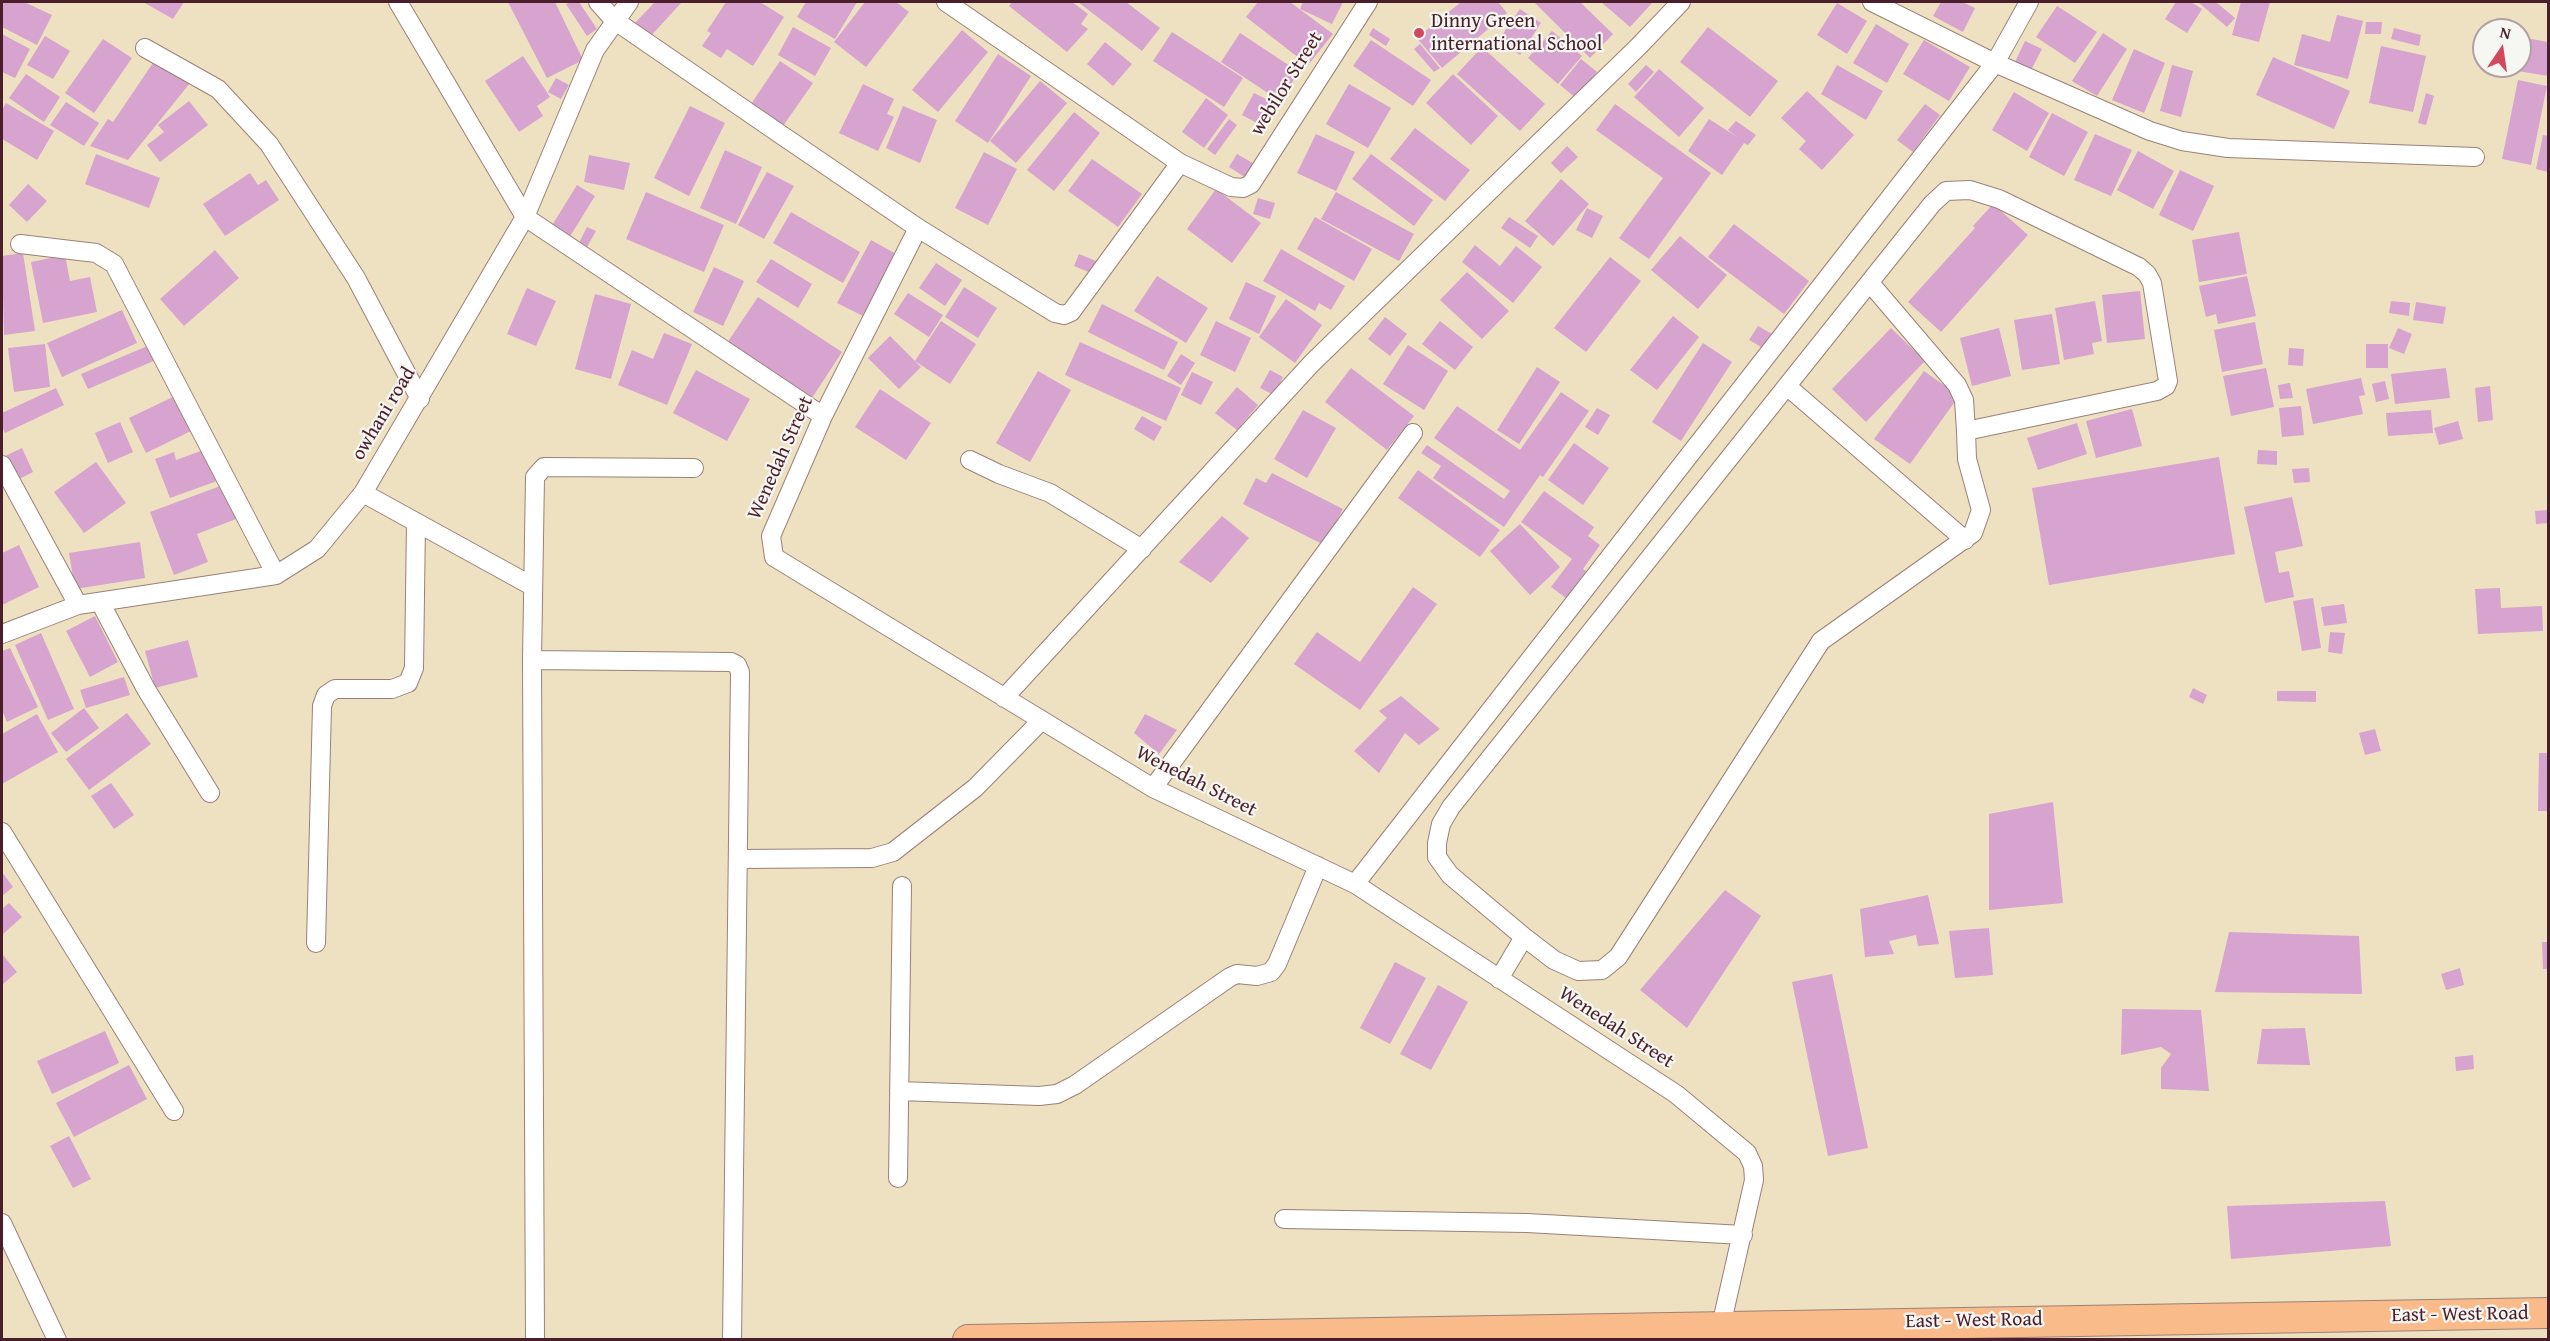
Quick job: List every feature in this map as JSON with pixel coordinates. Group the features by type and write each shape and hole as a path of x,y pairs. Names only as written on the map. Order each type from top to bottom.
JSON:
{"main road":[{"name":"East - West Road","path":"968,1340 1721,1326 2391,1328 2548,1313"}],"street":[{"path":"398,2 525,217 823,416"},
{"path":"598,2 614,20 918,228 1055,313 1064,315 1071,312 1180,163 946,2"},
{"name":"owhani road","path":"2,634 78,605 276,575 317,549 363,493 525,217 595,50 614,20 629,2"},
{"name":"webilor Street","path":"1180,163 1231,187 1243,188 1251,184 1368,2"},
{"path":"1004,698 1312,363 1630,56 1682,2"},
{"path":"1872,2 1995,63 2150,131 2182,141 2228,148 2475,156"},
{"path":"1355,884 1995,63 2029,2"},
{"path":"145,48 218,89 269,144 356,278 420,399"},
{"path":"1870,283 1957,385 1964,400 1967,459 1981,510 1979,522 1965,540 1821,641 1618,957 1602,969 1578,971 1554,960 1450,875 1437,856 1437,843 1441,824 1451,807 1932,204 1946,191 1970,190 1999,199 2139,267 2147,274 2152,283 2168,381 2166,386 2157,391 1966,431"},
{"name":"Wenedah Street","path":"918,228 823,416 771,536 774,557 1153,788 1355,884 1676,1094 1747,1153 1753,1166 1754,1180 1721,1326"},
{"path":"20,244 96,253 114,264 276,575"},
{"path":"1788,387 1965,540"},
{"path":"1153,788 1413,433"},
{"path":"970,460 999,474 1050,493 1142,549"},
{"path":"2,465 78,605"},
{"path":"535,1340 531,660 535,477 544,467 694,468"},
{"path":"363,493 532,586"},
{"path":"316,943 322,706 326,695 335,689 392,689 408,683 414,668 416,522"},
{"path":"100,602 146,689 210,793"},
{"path":"531,660 731,662 737,665 740,672 732,1340"},
{"path":"738,859 872,858 893,852 975,788 1042,720"},
{"path":"2,832 174,1111"},
{"path":"899,1091 1031,1097 1057,1094 1075,1085 1230,977 1237,974 1257,976 1271,972 1277,964 1318,866"},
{"path":"898,1178 902,885"},
{"path":"1499,978 1524,937"},
{"path":"1284,1219 1527,1223 1743,1235"},
{"path":"2,1223 57,1340"}],"building":[{"path":"2,2 24,2 52,15 37,45 2,27"},
{"path":"143,2 184,2 173,19"},
{"path":"508,2 555,2 583,60 547,78"},
{"path":"579,2 597,29 587,36 566,4"},
{"path":"655,2 682,2 649,38 634,24"},
{"path":"726,2 760,2 784,17 753,66 727,49 721,58 702,46 711,33 707,31"},
{"path":"806,2 857,2 835,39 797,17"},
{"path":"865,2 896,2 909,12 866,67 834,42"},
{"path":"1012,2 1072,2 1088,14 1081,24 1088,29 1067,52 1009,6"},
{"path":"1078,2 1126,2 1160,28 1142,51"},
{"path":"1258,2 1290,2 1333,34 1308,65 1246,17"},
{"path":"1303,2 1343,2 1332,24 1300,9"},
{"path":"1461,2 1498,2 1507,13 1442,68 1417,38"},
{"path":"1580,2 1613,34 1590,58 1535,3"},
{"path":"1601,2 1653,2 1630,27"},
{"path":"1941,2 1962,2 1975,8 1963,32 1933,16"},
{"path":"2176,2 2191,2 2202,9 2187,33 2165,19"},
{"path":"2198,2 2216,2 2235,18 2227,27"},
{"path":"2241,2 2270,2 2259,42 2232,35"},
{"path":"1837,3 1867,21 1847,54 1817,35"},
{"path":"2057,6 2097,32 2075,63 2036,37"},
{"path":"1520,9 1541,23 1520,55 1498,41"},
{"path":"2337,15 2363,21 2348,79 2294,65 2302,34 2330,42"},
{"path":"2366,22 2382,22 2381,34 2365,34"},
{"path":"1876,24 1909,44 1887,83 1853,63"},
{"path":"793,27 831,48 815,76 778,55"},
{"path":"1708,27 1778,81 1750,117 1680,62"},
{"path":"1373,28 1390,39 1386,46 1369,35"},
{"path":"2394,28 2421,35 2419,46 2391,39"},
{"path":"962,30 988,52 938,112 912,90"},
{"path":"1552,31 1582,56 1558,84 1528,58"},
{"path":"1172,32 1243,78 1224,107 1153,61"},
{"path":"1240,33 1299,72 1280,101 1221,62"},
{"path":"2103,33 2127,49 2097,96 2072,81"},
{"path":"2,34 30,49 15,78 2,72"},
{"path":"45,36 70,51 53,79 27,65"},
{"path":"103,39 132,58 94,113 65,93"},
{"path":"2532,39 2548,42 2548,76 2532,73"},
{"path":"1371,40 1431,80 1413,106 1353,66"},
{"path":"1924,40 1970,67 1949,101 1903,74"},
{"path":"2025,41 2042,49 2031,70 2015,62"},
{"path":"1105,42 1132,64 1113,86 1087,64"},
{"path":"1420,44 1440,68 1434,72 1414,49"},
{"path":"2381,46 2426,56 2413,112 2369,103"},
{"path":"1482,47 1545,104 1520,131 1457,74"},
{"path":"2134,49 2165,63 2144,113 2112,100"},
{"path":"998,54 1031,76 988,143 955,121"},
{"path":"523,56 550,97 537,106 543,116 519,132 485,81"},
{"path":"157,57 190,83 128,160 90,146 108,119 113,122"},
{"path":"2273,57 2350,91 2334,129 2256,95"},
{"path":"1581,59 1597,72 1576,98 1560,85"},
{"path":"780,61 813,83 783,126 751,104"},
{"path":"1646,65 1654,72 1636,92 1628,84"},
{"path":"1837,65 1883,91 1866,120 1821,94"},
{"path":"2172,65 2193,71 2181,117 2160,111"},
{"path":"1659,69 1704,108 1679,137 1634,97"},
{"path":"26,74 60,97 44,122 9,98"},
{"path":"1453,74 1498,116 1471,145 1426,103"},
{"path":"556,78 569,85 561,99 548,92"},
{"path":"2518,80 2547,86 2531,165 2502,159"},
{"path":"1040,81 1067,103 1016,163 990,141"},
{"path":"863,84 894,99 887,114 894,117 878,151 839,133"},
{"path":"1349,84 1391,108 1368,148 1326,124"},
{"path":"1807,91 1854,135 1822,170 1799,149 1806,141 1781,118"},
{"path":"2014,92 2049,113 2027,151 1992,130"},
{"path":"1254,93 1270,101 1257,123 1242,115"},
{"path":"2426,93 2434,96 2426,125 2418,123"},
{"path":"1206,98 1228,115 1204,148 1182,132"},
{"path":"189,101 208,125 160,162 147,145 164,132 158,125"},
{"path":"66,102 99,123 84,146 50,125"},
{"path":"6,103 54,131 37,160 2,139 2,110"},
{"path":"1615,104 1711,173 1649,259 1619,238 1663,178 1596,130"},
{"path":"1925,104 1940,115 1913,152 1897,140"},
{"path":"690,106 725,123 689,196 654,178"},
{"path":"903,106 937,120 920,163 886,148"},
{"path":"1074,112 1100,133 1054,191 1027,170"},
{"path":"2052,113 2088,132 2064,176 2029,157"},
{"path":"1229,119 1237,125 1215,155 1207,149"},
{"path":"1709,119 1737,137 1728,130 1736,121 1756,135 1748,145 1744,143 1722,175 1688,151"},
{"path":"1415,128 1470,170 1445,201 1390,159"},
{"path":"1316,134 1355,152 1336,191 1297,173"},
{"path":"2095,134 2132,150 2111,196 2074,180"},
{"path":"2543,135 2548,136 2548,172 2536,169"},
{"path":"1567,146 1578,157 1561,173 1551,163"},
{"path":"725,150 762,167 736,224 700,208"},
{"path":"2138,151 2174,171 2153,209 2117,190"},
{"path":"984,152 1017,169 988,225 955,208"},
{"path":"96,154 160,178 149,208 85,184"},
{"path":"1237,154 1256,165 1248,179 1229,167"},
{"path":"1371,154 1433,200 1414,226 1352,179"},
{"path":"589,155 630,163 624,190 584,182"},
{"path":"1092,159 1142,194 1118,227 1068,191"},
{"path":"2180,170 2214,186 2193,231 2159,215"},
{"path":"767,172 794,186 764,239 738,225"},
{"path":"250,173 258,185 266,180 279,200 225,236 203,204"},
{"path":"1561,179 1589,204 1553,246 1525,221"},
{"path":"28,184 47,201 27,222 9,205"},
{"path":"577,185 595,196 569,238 551,227"},
{"path":"1216,189 1261,223 1232,263 1187,229"},
{"path":"646,192 724,225 704,272 626,239"},
{"path":"1336,192 1414,234 1399,261 1321,219"},
{"path":"1258,198 1275,203 1270,219 1253,214"},
{"path":"1993,204 2028,235 1941,332 1908,302 1975,228 1973,226"},
{"path":"1587,208 1603,216 1592,238 1576,230"},
{"path":"791,212 860,252 843,283 773,243"},
{"path":"1315,217 1372,249 1354,281 1297,249"},
{"path":"1509,217 1538,236 1530,248 1501,228"},
{"path":"1734,224 1809,281 1784,314 1708,257"},
{"path":"587,227 596,231 587,247 579,243"},
{"path":"2239,232 2247,274 2199,282 2192,240"},
{"path":"1680,236 1727,275 1698,309 1651,270"},
{"path":"871,240 898,255 865,317 837,303"},
{"path":"1475,245 1500,266 1516,246 1542,267 1513,303 1462,262"},
{"path":"1281,249 1345,286 1331,310 1319,303 1315,311 1263,281"},
{"path":"215,250 239,278 184,326 160,299"},
{"path":"23,253 35,331 4,335 2,256"},
{"path":"1079,254 1096,261 1091,273 1074,266"},
{"path":"65,255 70,281 90,277 97,312 43,323 31,262"},
{"path":"1610,257 1641,281 1586,352 1554,328"},
{"path":"771,259 812,284 798,308 756,282"},
{"path":"936,263 962,280 945,306 919,288"},
{"path":"714,267 744,281 723,326 693,312"},
{"path":"1467,272 1509,311 1482,339 1440,300"},
{"path":"1157,276 1208,308 1186,343 1134,311"},
{"path":"2247,276 2256,316 2218,324 2216,314 2206,317 2199,286"},
{"path":"1246,282 1276,296 1259,334 1229,319"},
{"path":"964,287 997,308 978,338 945,317"},
{"path":"527,288 556,301 536,346 507,334"},
{"path":"2140,291 2145,339 2107,343 2102,295"},
{"path":"908,293 943,315 929,337 894,314"},
{"path":"595,294 631,304 611,379 575,369"},
{"path":"758,297 842,352 812,398 727,343"},
{"path":"1286,299 1322,325 1295,363 1259,337"},
{"path":"2095,301 2102,341 2092,343 2094,354 2064,360 2055,308"},
{"path":"2391,301 2410,303 2409,316 2389,313"},
{"path":"2416,302 2446,307 2443,324 2413,320"},
{"path":"1102,304 1178,342 1164,370 1088,332"},
{"path":"122,310 137,343 62,377 47,343"},
{"path":"2052,314 2060,364 2022,370 2014,320"},
{"path":"1673,316 1699,337 1657,390 1630,370"},
{"path":"1385,317 1407,334 1390,356 1368,339"},
{"path":"941,321 976,344 950,384 915,361"},
{"path":"1216,321 1251,338 1235,372 1200,355"},
{"path":"1440,321 1473,347 1455,370 1422,344"},
{"path":"2255,322 2263,364 2222,372 2214,330"},
{"path":"1758,326 1772,334 1763,348 1749,340"},
{"path":"1891,328 1925,361 1866,422 1832,389"},
{"path":"1999,328 2011,376 1972,386 1960,338"},
{"path":"2398,328 2412,334 2404,354 2389,348"},
{"path":"664,333 692,344 667,405 618,385 632,350 653,359"},
{"path":"890,336 921,367 899,389 868,358"},
{"path":"1080,342 1181,388 1166,421 1065,375"},
{"path":"1703,343 1732,362 1681,441 1652,422"},
{"path":"45,344 50,387 14,392 8,348"},
{"path":"2366,344 2388,344 2388,368 2366,368"},
{"path":"150,345 156,360 88,389 81,374"},
{"path":"1408,345 1448,371 1424,410 1383,384"},
{"path":"2289,348 2304,349 2303,366 2288,365"},
{"path":"1181,354 1195,363 1181,385 1167,376"},
{"path":"1537,367 1560,382 1519,444 1497,430"},
{"path":"1351,368 1414,416 1387,450 1325,402"},
{"path":"2266,368 2274,407 2231,416 2223,376"},
{"path":"2446,368 2450,398 2395,404 2391,374"},
{"path":"696,370 750,399 727,441 673,413"},
{"path":"1270,370 1283,377 1274,395 1260,388"},
{"path":"1038,371 1071,390 1030,462 996,443"},
{"path":"1924,371 1959,396 1910,464 1874,439"},
{"path":"1192,372 1213,382 1201,405 1181,395"},
{"path":"2361,378 2365,395 2359,396 2363,414 2313,424 2306,389"},
{"path":"2385,381 2389,399 2376,402 2372,384"},
{"path":"2290,383 2293,398 2280,399 2278,385"},
{"path":"2490,386 2493,420 2478,422 2475,388"},
{"path":"1237,387 1258,405 1237,430 1215,413"},
{"path":"56,388 64,405 5,433 2,426 2,413"},
{"path":"880,389 931,423 906,460 855,427"},
{"path":"1561,392 1589,411 1543,477 1540,475 1504,527 1433,478 1441,466 1421,453 1427,445 1504,499 1510,491 1434,438 1457,406 1520,450"},
{"path":"175,396 191,431 146,453 129,418"},
{"path":"2301,406 2304,435 2282,437 2279,408"},
{"path":"1597,408 1610,415 1598,435 1585,427"},
{"path":"2132,409 2142,446 2096,458 2086,421"},
{"path":"1303,410 1336,428 1307,478 1274,459"},
{"path":"2431,410 2433,433 2388,436 2386,413"},
{"path":"1142,416 1162,427 1154,441 1134,429"},
{"path":"2458,421 2463,439 2439,445 2434,428"},
{"path":"120,422 133,452 108,463 95,433"},
{"path":"2077,423 2087,454 2038,470 2027,438"},
{"path":"1574,443 1609,468 1583,505 1548,480"},
{"path":"22,448 33,472 15,481 3,457"},
{"path":"206,449 217,481 170,498 155,459 174,452 176,460"},
{"path":"2258,450 2277,451 2277,465 2257,464"},
{"path":"2219,457 2235,554 2049,585 2032,488"},
{"path":"96,462 126,503 84,533 54,492"},
{"path":"2309,468 2310,482 2294,483 2292,469"},
{"path":"1418,470 1500,530 1480,557 1398,498"},
{"path":"1272,473 1343,509 1324,545 1243,504 1256,478 1266,483"},
{"path":"223,485 236,519 197,534 208,562 174,575 150,512"},
{"path":"1544,491 1594,527 1588,536 1600,545 1583,569 1586,571 1566,598 1551,587 1572,559 1521,522"},
{"path":"2292,497 2303,546 2275,552 2279,573 2289,571 2294,597 2265,603 2244,507"},
{"path":"2548,510 2548,523 2536,524 2535,511"},
{"path":"1222,516 1249,538 1211,583 1179,562"},
{"path":"1520,524 1560,567 1530,595 1490,551"},
{"path":"140,542 145,578 75,589 69,553"},
{"path":"19,545 39,587 2,605 2,553"},
{"path":"1413,587 1437,604 1360,710 1294,664 1317,632 1360,662"},
{"path":"2500,588 2501,608 2542,606 2543,631 2478,634 2475,589"},
{"path":"2313,598 2321,648 2302,651 2293,601"},
{"path":"2344,604 2347,623 2324,626 2321,607"},
{"path":"95,616 118,662 90,677 66,631"},
{"path":"2330,632 2345,633 2342,654 2328,652"},
{"path":"41,633 74,709 48,720 15,645"},
{"path":"188,640 198,677 155,688 145,651"},
{"path":"10,648 38,707 7,722 2,710 2,651"},
{"path":"124,677 130,695 86,708 80,690"},
{"path":"2193,688 2207,695 2203,704 2189,697"},
{"path":"2277,691 2316,691 2316,702 2277,701"},
{"path":"1401,696 1440,729 1419,745 1405,733 1379,773 1354,751 1387,718 1379,711"},
{"path":"84,708 99,728 66,752 51,733"},
{"path":"127,713 151,744 89,790 66,759"},
{"path":"37,714 58,752 2,784 2,734"},
{"path":"1145,714 1177,730 1159,754 1134,733"},
{"path":"2375,729 2381,751 2365,755 2359,733"},
{"path":"2539,753 2548,753 2548,811 2538,811"},
{"path":"111,783 134,815 114,829 91,796"},
{"path":"2053,802 2063,903 1989,910 1989,814"},
{"path":"2,872 13,887 2,896"},
{"path":"1725,890 1761,916 1687,1028 1640,990"},
{"path":"1928,895 1939,944 1918,946 1916,935 1889,941 1894,954 1865,957 1860,909"},
{"path":"9,903 22,917 2,935 2,909"},
{"path":"1989,928 1993,975 1955,978 1949,931"},
{"path":"2229,932 2359,936 2362,994 2215,992"},
{"path":"2542,942 2548,942 2548,969 2543,969"},
{"path":"2,954 17,972 3,984 2,982"},
{"path":"1395,962 1426,978 1390,1044 1360,1028"},
{"path":"2460,968 2464,985 2446,990 2441,974"},
{"path":"1832,974 1868,1148 1828,1156 1792,982"},
{"path":"1438,985 1468,1002 1431,1070 1400,1054"},
{"path":"2122,1009 2201,1010 2209,1091 2161,1089 2161,1068 2171,1054 2161,1047 2121,1055"},
{"path":"2305,1028 2310,1065 2257,1064 2262,1029"},
{"path":"105,1031 119,1063 52,1094 37,1061"},
{"path":"2473,1055 2474,1069 2456,1071 2455,1057"},
{"path":"129,1065 147,1099 74,1137 56,1103"},
{"path":"69,1136 91,1179 73,1188 50,1146"},
{"path":"2385,1201 2391,1246 2231,1259 2227,1206"}],"place":[{"name":"Dinny Green international School","path":"1419,33"}]}
